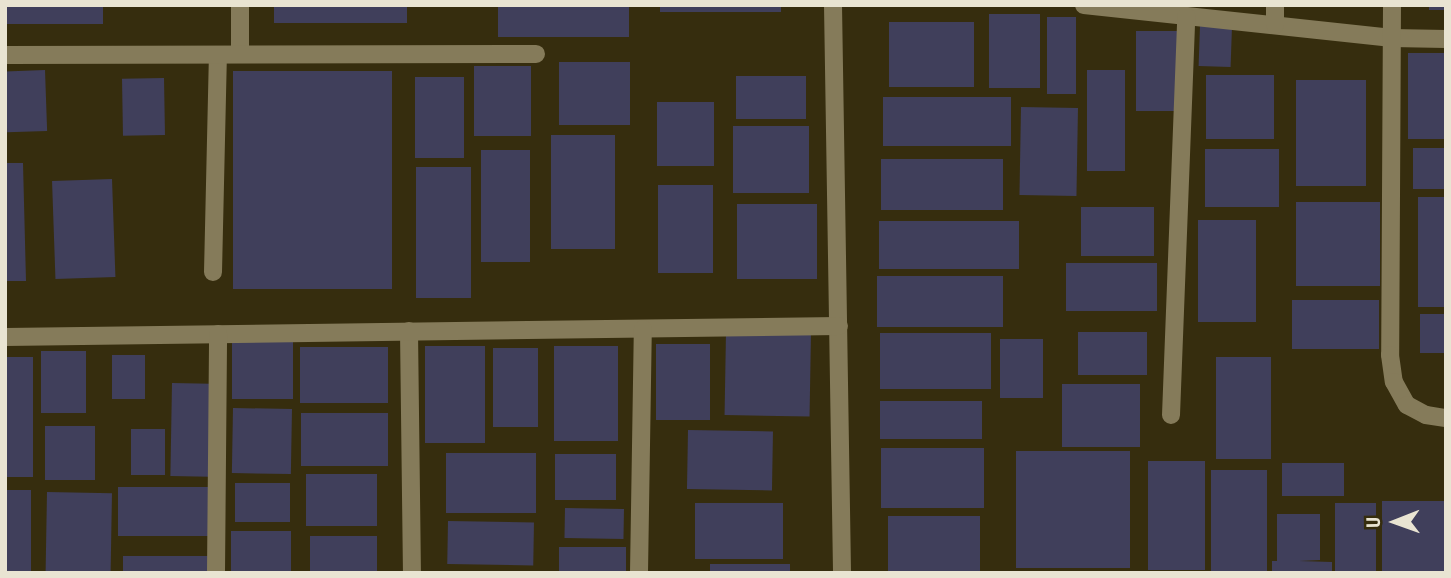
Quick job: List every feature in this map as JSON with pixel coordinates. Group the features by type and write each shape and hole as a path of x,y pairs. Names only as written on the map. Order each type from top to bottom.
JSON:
{"street":[{"path":"240,5 240,54"},
{"path":"832,5 842,573"},
{"path":"1084,5 1392,37 1446,39"},
{"path":"1275,5 1275,24"},
{"path":"1392,5 1390,355 1394,382 1407,405 1426,415 1446,418"},
{"path":"1171,415 1186,16"},
{"path":"5,55 536,54"},
{"path":"213,272 218,55"},
{"path":"5,337 839,326"},
{"path":"639,573 643,329"},
{"path":"409,331 412,573"},
{"path":"216,573 218,334"}],"building":[{"path":"5,5 103,5 103,24 5,24"},
{"path":"274,5 407,5 407,23 274,23"},
{"path":"498,5 629,5 629,37 498,37"},
{"path":"660,5 781,5 781,12 660,12"},
{"path":"1429,5 1446,5 1446,10 1429,10"},
{"path":"989,14 1040,14 1040,88 989,88"},
{"path":"1047,17 1076,17 1076,94 1047,94"},
{"path":"889,22 974,22 974,87 889,87"},
{"path":"1200,26 1232,27 1231,67 1199,66"},
{"path":"1136,31 1182,31 1182,111 1136,111"},
{"path":"1408,53 1446,53 1446,139 1408,139"},
{"path":"559,62 630,62 630,125 559,125"},
{"path":"474,66 531,66 531,136 474,136"},
{"path":"45,70 47,131 7,132 5,71"},
{"path":"1087,70 1125,70 1125,171 1087,171"},
{"path":"233,71 392,71 392,289 233,289"},
{"path":"1206,75 1274,75 1274,139 1206,139"},
{"path":"736,76 806,76 806,119 736,119"},
{"path":"415,77 464,77 464,158 415,158"},
{"path":"164,78 165,135 123,136 122,79"},
{"path":"1296,80 1366,80 1366,186 1296,186"},
{"path":"883,97 1011,97 1011,146 883,146"},
{"path":"657,102 714,102 714,166 657,166"},
{"path":"1021,107 1078,108 1076,196 1019,195"},
{"path":"733,126 809,126 809,193 733,193"},
{"path":"551,135 615,135 615,249 551,249"},
{"path":"1413,148 1446,148 1446,189 1413,189"},
{"path":"1205,149 1279,149 1279,207 1205,207"},
{"path":"481,150 530,150 530,262 481,262"},
{"path":"881,159 1003,159 1003,210 881,210"},
{"path":"5,163 23,163 26,281 5,281"},
{"path":"416,167 471,167 471,298 416,298"},
{"path":"112,179 115,277 55,279 52,181"},
{"path":"658,185 713,185 713,273 658,273"},
{"path":"1418,197 1446,197 1446,307 1418,307"},
{"path":"1296,202 1380,202 1380,286 1296,286"},
{"path":"737,204 817,204 817,279 737,279"},
{"path":"1081,207 1154,207 1154,256 1081,256"},
{"path":"1198,220 1256,220 1256,322 1198,322"},
{"path":"879,221 1019,221 1019,269 879,269"},
{"path":"1066,263 1157,263 1157,311 1066,311"},
{"path":"877,276 1003,276 1003,327 877,327"},
{"path":"1292,300 1379,300 1379,349 1292,349"},
{"path":"1420,314 1446,314 1446,353 1420,353"},
{"path":"726,332 811,333 810,416 725,415"},
{"path":"1078,332 1147,332 1147,375 1078,375"},
{"path":"880,333 991,333 991,389 880,389"},
{"path":"1000,339 1043,339 1043,398 1000,398"},
{"path":"232,340 293,340 293,399 232,399"},
{"path":"656,344 710,344 710,420 656,420"},
{"path":"425,346 485,346 485,443 425,443"},
{"path":"554,346 618,346 618,441 554,441"},
{"path":"300,347 388,347 388,403 300,403"},
{"path":"493,348 538,348 538,427 493,427"},
{"path":"41,351 86,351 86,413 41,413"},
{"path":"112,355 145,355 145,399 112,399"},
{"path":"5,357 33,357 33,477 5,477"},
{"path":"1216,357 1271,357 1271,459 1216,459"},
{"path":"172,383 211,384 209,477 170,476"},
{"path":"1062,384 1140,384 1140,447 1062,447"},
{"path":"880,401 982,401 982,439 880,439"},
{"path":"233,408 292,409 291,474 232,473"},
{"path":"301,413 388,413 388,466 301,466"},
{"path":"45,426 95,426 95,480 45,480"},
{"path":"131,429 165,429 165,475 131,475"},
{"path":"688,430 773,431 772,490 687,489"},
{"path":"881,448 984,448 984,508 881,508"},
{"path":"1016,451 1130,451 1130,568 1016,568"},
{"path":"446,453 536,453 536,513 446,513"},
{"path":"555,454 616,454 616,500 555,500"},
{"path":"1148,461 1205,461 1205,570 1148,570"},
{"path":"1282,463 1344,463 1344,496 1282,496"},
{"path":"1211,470 1267,470 1267,573 1211,573"},
{"path":"306,474 377,474 377,526 306,526"},
{"path":"235,483 290,483 290,522 235,522"},
{"path":"118,487 211,487 211,536 118,536"},
{"path":"5,490 31,490 31,573 5,573"},
{"path":"47,492 112,493 111,573 46,573"},
{"path":"1382,501 1446,501 1446,573 1382,573"},
{"path":"695,503 783,503 783,559 695,559"},
{"path":"1335,503 1376,503 1376,573 1335,573"},
{"path":"565,508 624,509 623,539 564,538"},
{"path":"1277,514 1320,514 1320,560 1299,561 1332,562 1332,573 1272,573 1272,561 1277,561"},
{"path":"888,516 980,516 980,573 888,573"},
{"path":"448,521 534,523 533,565 447,564"},
{"path":"231,531 291,531 291,573 231,573"},
{"path":"310,536 377,536 377,573 310,573"},
{"path":"559,547 626,547 626,573 559,573"},
{"path":"123,556 210,556 210,573 123,573"},
{"path":"710,564 790,564 790,573 710,573"}]}
